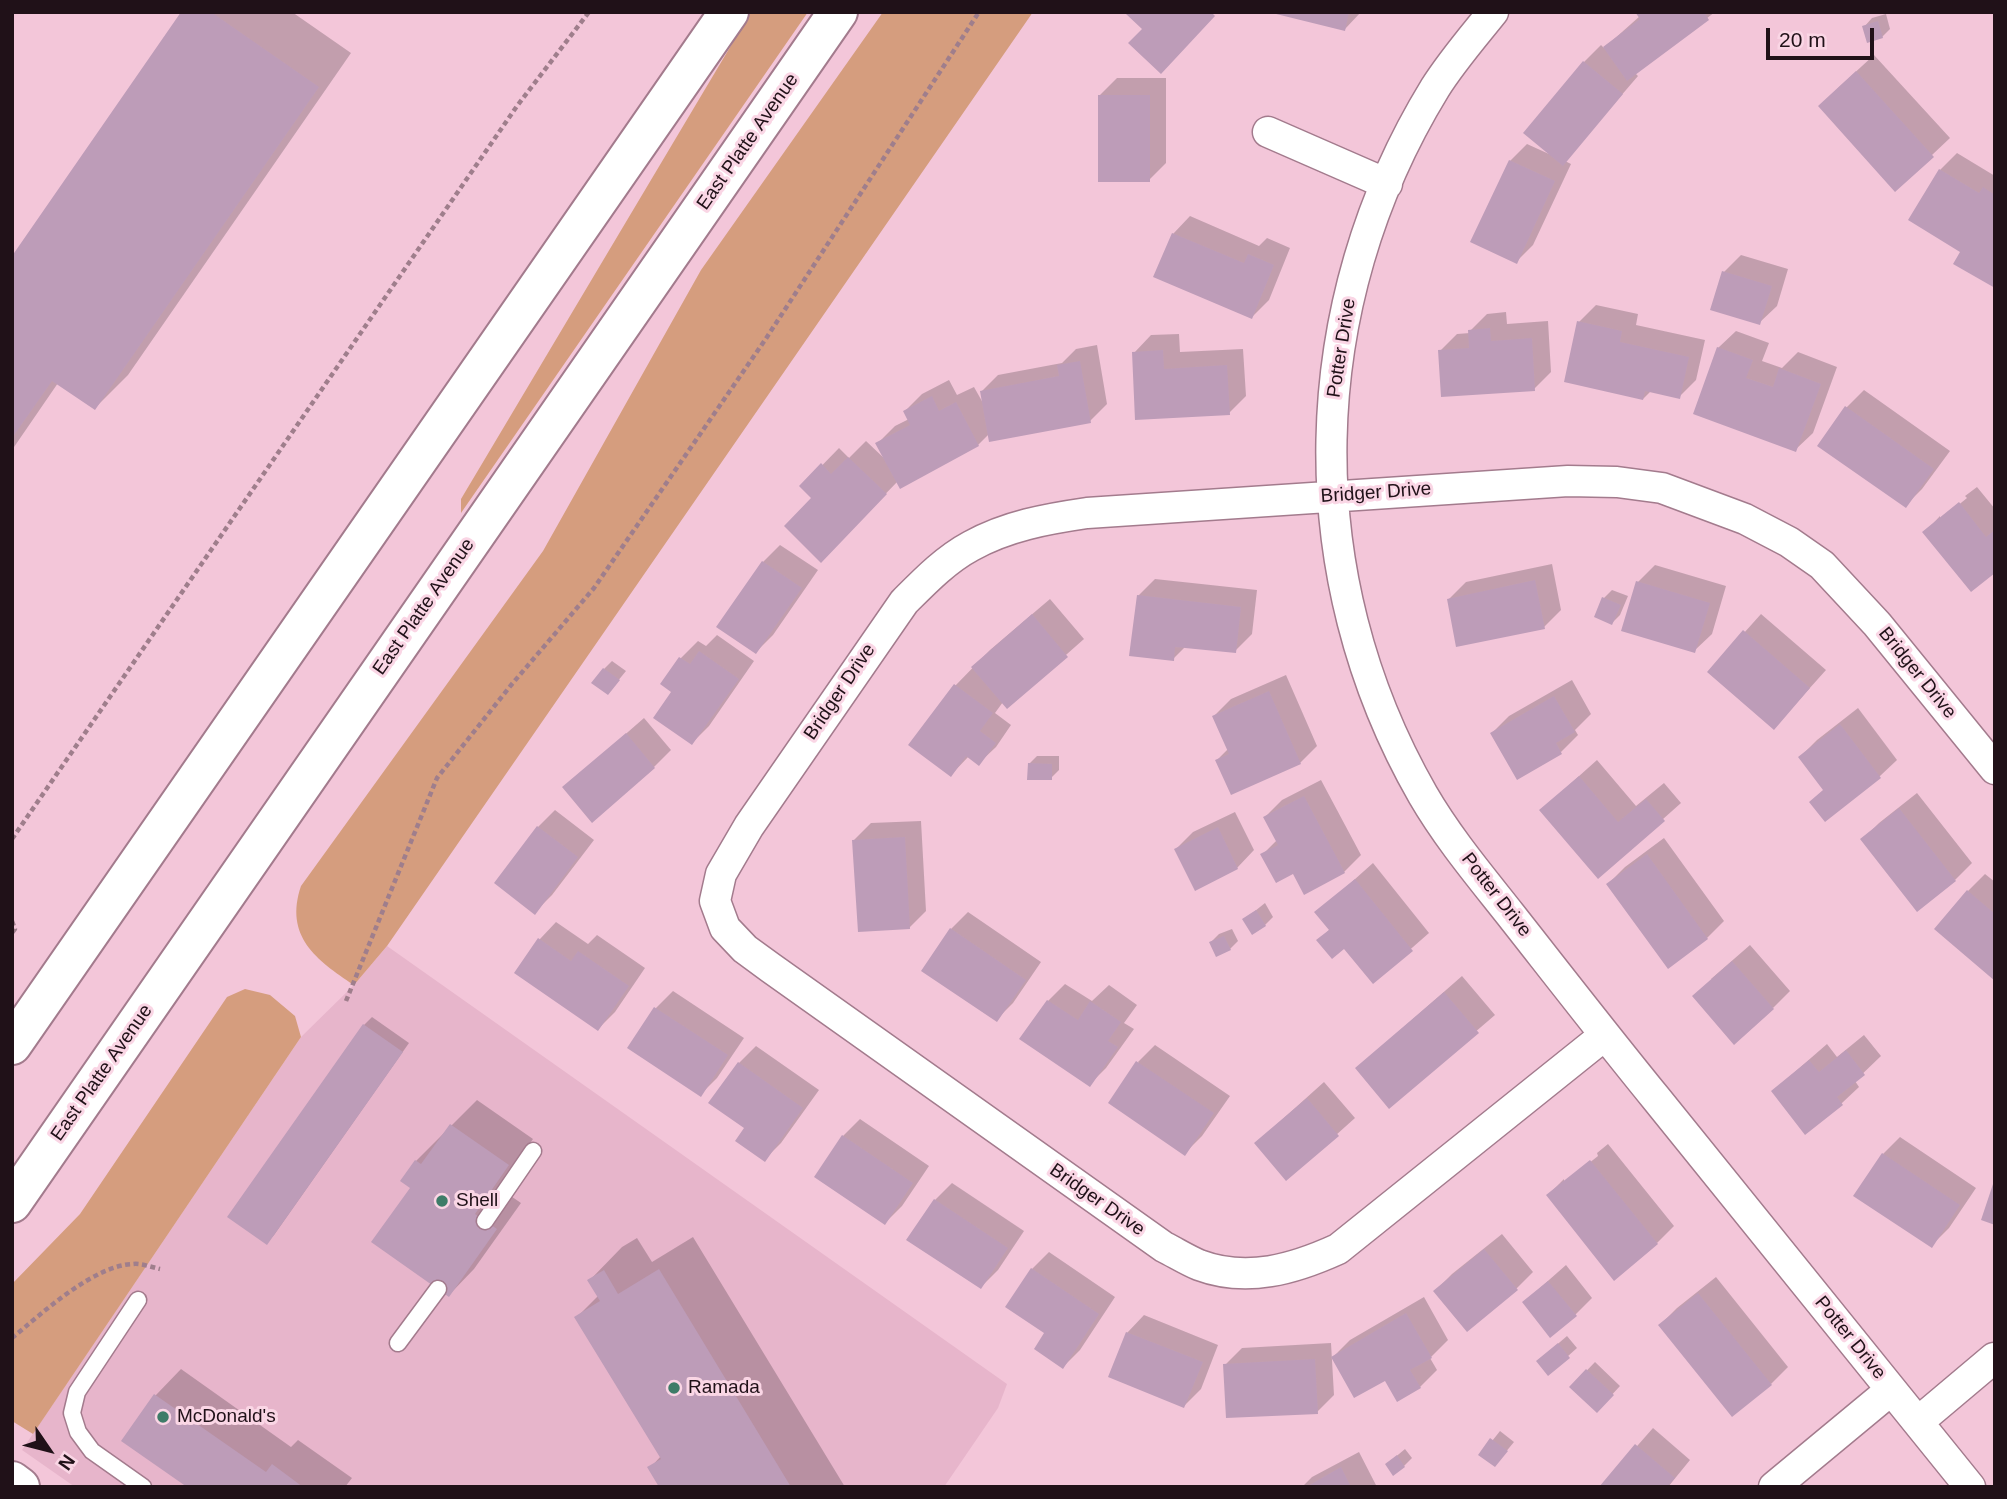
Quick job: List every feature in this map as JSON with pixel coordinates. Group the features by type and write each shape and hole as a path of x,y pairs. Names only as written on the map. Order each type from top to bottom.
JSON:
{"main road":[{"path":"12,1045 729,12"},
{"name":"East Platte Avenue","path":"12,1203 838,12"},
{"path":"12,1481 20,1487"}],"street":[{"name":"Potter Drive","path":"1493,12 1437,86 1409,136 1367,234 1340,331 1331,433 1332,496 1337,548 1346,600 1379,704 1425,798 1459,848 1605,1035 1970,1487"},
{"path":"1268,132 1387,184"},
{"name":"Bridger Drive","path":"1605,1035 1339,1249 1309,1262 1270,1273 1234,1273 1200,1265 1164,1247 771,968 745,949 725,928 715,901 721,874 749,826 904,603 936,571 969,547 1007,530 1049,518 1087,513 1568,481 1618,482 1662,488 1745,519 1789,542 1822,565 1877,624 1995,769"},
{"path":"1918,1422 1994,1358"},
{"path":"1774,1487 1891,1390"}],"lane":[{"path":"485,1221 533,1152"},
{"path":"398,1343 438,1289"},
{"path":"138,1300 77,1391 72,1412 78,1432 92,1451 144,1487"}],"path":[{"path":"12,839 517,106 589,12"},
{"path":"346,1001 437,778 594,588 765,340 979,12"},
{"path":"12,921 15,929 12,933"},
{"path":"12,1338 58,1299 103,1271 132,1264 160,1269"}],"shaded area":[{"path":"751,12 808,12 461,513 461,499"},
{"path":"883,12 1033,12 387,946 354,985 316,956 300,933 297,904 301,886 543,551 701,270"},
{"path":"387,946 1007,1384 998,1408 944,1487 75,1487 22,1450 301,1037 354,985"},
{"path":"245,989 270,995 295,1016 301,1037 33,1434 12,1421 12,1284 80,1214 227,997"}],"building":[{"path":"181,12 211,12 319,87 95,410 52,381 12,438 12,256"},
{"path":"1211,12 1215,16 1161,74 1128,43 1142,29 1126,14"},
{"path":"1268,12 1349,12 1345,31"},
{"path":"1635,12 1704,12 1709,20 1627,81 1603,47 1640,19"},
{"path":"1878,21 1883,38 1867,43 1862,26"},
{"path":"1583,61 1623,94 1563,166 1523,133"},
{"path":"1856,71 1934,157 1895,192 1818,106"},
{"path":"1098,95 1150,95 1150,182 1098,182"},
{"path":"1509,160 1555,181 1517,264 1470,242"},
{"path":"1939,169 1979,193 1983,187 1995,195 1995,288 1953,264 1960,252 1908,220"},
{"path":"1172,233 1244,263 1248,254 1274,265 1252,319 1153,277"},
{"path":"1722,271 1772,286 1760,325 1710,310"},
{"path":"1577,321 1622,331 1620,342 1689,357 1680,399 1645,391 1643,400 1564,382"},
{"path":"1490,328 1491,341 1532,338 1535,391 1441,397 1438,350 1469,348 1468,330"},
{"path":"1717,347 1753,360 1746,378 1773,387 1779,368 1821,384 1796,452 1693,414"},
{"path":"1163,350 1164,369 1227,365 1230,415 1135,420 1132,352"},
{"path":"1080,361 1091,423 989,442 980,391 1059,376 1057,365"},
{"path":"932,396 939,411 956,402 979,446 900,489 875,443 910,425 903,411"},
{"path":"1845,406 1934,469 1906,508 1817,446"},
{"path":"848,457 887,494 821,563 784,526 811,498 799,486 821,463 831,474"},
{"path":"1959,502 1986,537 1995,530 1995,573 1971,592 1922,532"},
{"path":"762,561 802,588 756,654 716,627"},
{"path":"1535,580 1545,629 1456,647 1447,599"},
{"path":"1636,581 1710,603 1695,653 1621,631"},
{"path":"1137,595 1241,607 1236,653 1175,647 1174,661 1129,656"},
{"path":"1602,597 1621,605 1612,625 1594,617"},
{"path":"1032,614 1068,657 1007,709 971,667"},
{"path":"1743,630 1810,688 1774,730 1707,672"},
{"path":"699,651 739,679 692,745 653,718 671,692 660,684 679,657 690,664"},
{"path":"603,668 620,680 608,695 591,683"},
{"path":"954,684 993,713 980,731 996,743 979,766 966,756 951,777 908,745"},
{"path":"1269,691 1301,764 1231,795 1215,760 1229,754 1212,716"},
{"path":"1554,696 1575,732 1556,743 1562,754 1517,780 1490,733"},
{"path":"1840,724 1881,778 1825,822 1809,802 1823,790 1798,757"},
{"path":"626,733 655,768 592,823 562,787"},
{"path":"1028,763 1052,764 1052,780 1027,780"},
{"path":"1579,776 1618,822 1646,799 1665,821 1598,879 1539,810"},
{"path":"1304,796 1345,873 1304,895 1293,874 1276,883 1260,854 1278,845 1263,817"},
{"path":"1899,808 1956,881 1917,912 1860,839"},
{"path":"537,826 578,857 535,915 494,883"},
{"path":"1218,827 1238,869 1195,891 1174,849"},
{"path":"905,837 910,929 858,932 852,840"},
{"path":"1647,854 1708,939 1668,969 1606,884"},
{"path":"1355,879 1413,951 1373,984 1344,949 1332,959 1316,940 1329,930 1314,912"},
{"path":"1967,890 1995,914 1995,981 1934,929"},
{"path":"1256,910 1266,926 1252,935 1242,919"},
{"path":"950,928 1026,980 997,1022 921,971"},
{"path":"1224,936 1231,950 1216,957 1209,942"},
{"path":"538,938 571,961 578,951 629,986 598,1031 514,973"},
{"path":"1732,961 1774,1009 1734,1045 1692,996"},
{"path":"1444,992 1479,1033 1389,1109 1355,1068"},
{"path":"1047,1000 1078,1020 1090,1001 1121,1022 1108,1041 1118,1047 1090,1087 1019,1039"},
{"path":"654,1007 728,1055 701,1097 627,1048"},
{"path":"363,1024 403,1052 267,1245 227,1217"},
{"path":"1846,1050 1865,1075 1837,1097 1843,1105 1805,1135 1771,1091 1809,1060 1819,1072"},
{"path":"1136,1061 1214,1113 1185,1156 1108,1103"},
{"path":"738,1062 803,1108 765,1162 735,1141 744,1128 708,1103"},
{"path":"1307,1098 1339,1136 1286,1181 1254,1143"},
{"name":"Shell","path":"450,1124 509,1165 475,1214 497,1229 449,1297 371,1242 410,1188 400,1181 415,1160 421,1164"},
{"path":"842,1135 913,1183 885,1225 814,1177"},
{"path":"1882,1153 1960,1205 1932,1248 1853,1196"},
{"path":"1590,1160 1658,1244 1614,1281 1546,1195"},
{"path":"1995,1181 1995,1225 1981,1220"},
{"path":"934,1199 1008,1248 981,1289 906,1240"},
{"path":"1484,1249 1518,1290 1467,1332 1433,1291"},
{"path":"1031,1268 1099,1314 1063,1369 1034,1349 1044,1333 1005,1307"},
{"name":"Ramada","path":"659,1269 791,1487 659,1487 647,1467 661,1459 574,1317 600,1301 587,1280 604,1270 618,1294"},
{"path":"1548,1281 1577,1316 1550,1338 1522,1302"},
{"path":"1698,1293 1772,1385 1732,1417 1658,1325"},
{"path":"1406,1313 1432,1358 1410,1370 1421,1388 1397,1402 1385,1381 1354,1398 1331,1357"},
{"path":"1126,1332 1203,1362 1184,1408 1108,1377"},
{"path":"1558,1343 1570,1358 1548,1376 1536,1361"},
{"path":"1315,1359 1318,1414 1226,1418 1223,1364"},
{"path":"1586,1369 1614,1395 1597,1413 1569,1387"},
{"name":"McDonald's","path":"154,1394 266,1472 272,1464 303,1487 187,1487 121,1441"},
{"path":"1490,1438 1508,1451 1495,1467 1478,1455"},
{"path":"1635,1444 1675,1478 1667,1487 1599,1487"},
{"path":"1397,1455 1405,1467 1393,1476 1385,1464"},
{"path":"1341,1467 1351,1487 1306,1487"}],"place":[{"name":"Shell","path":"442,1201"},
{"name":"Ramada","path":"674,1388"},
{"name":"McDonald's","path":"163,1417"}]}
